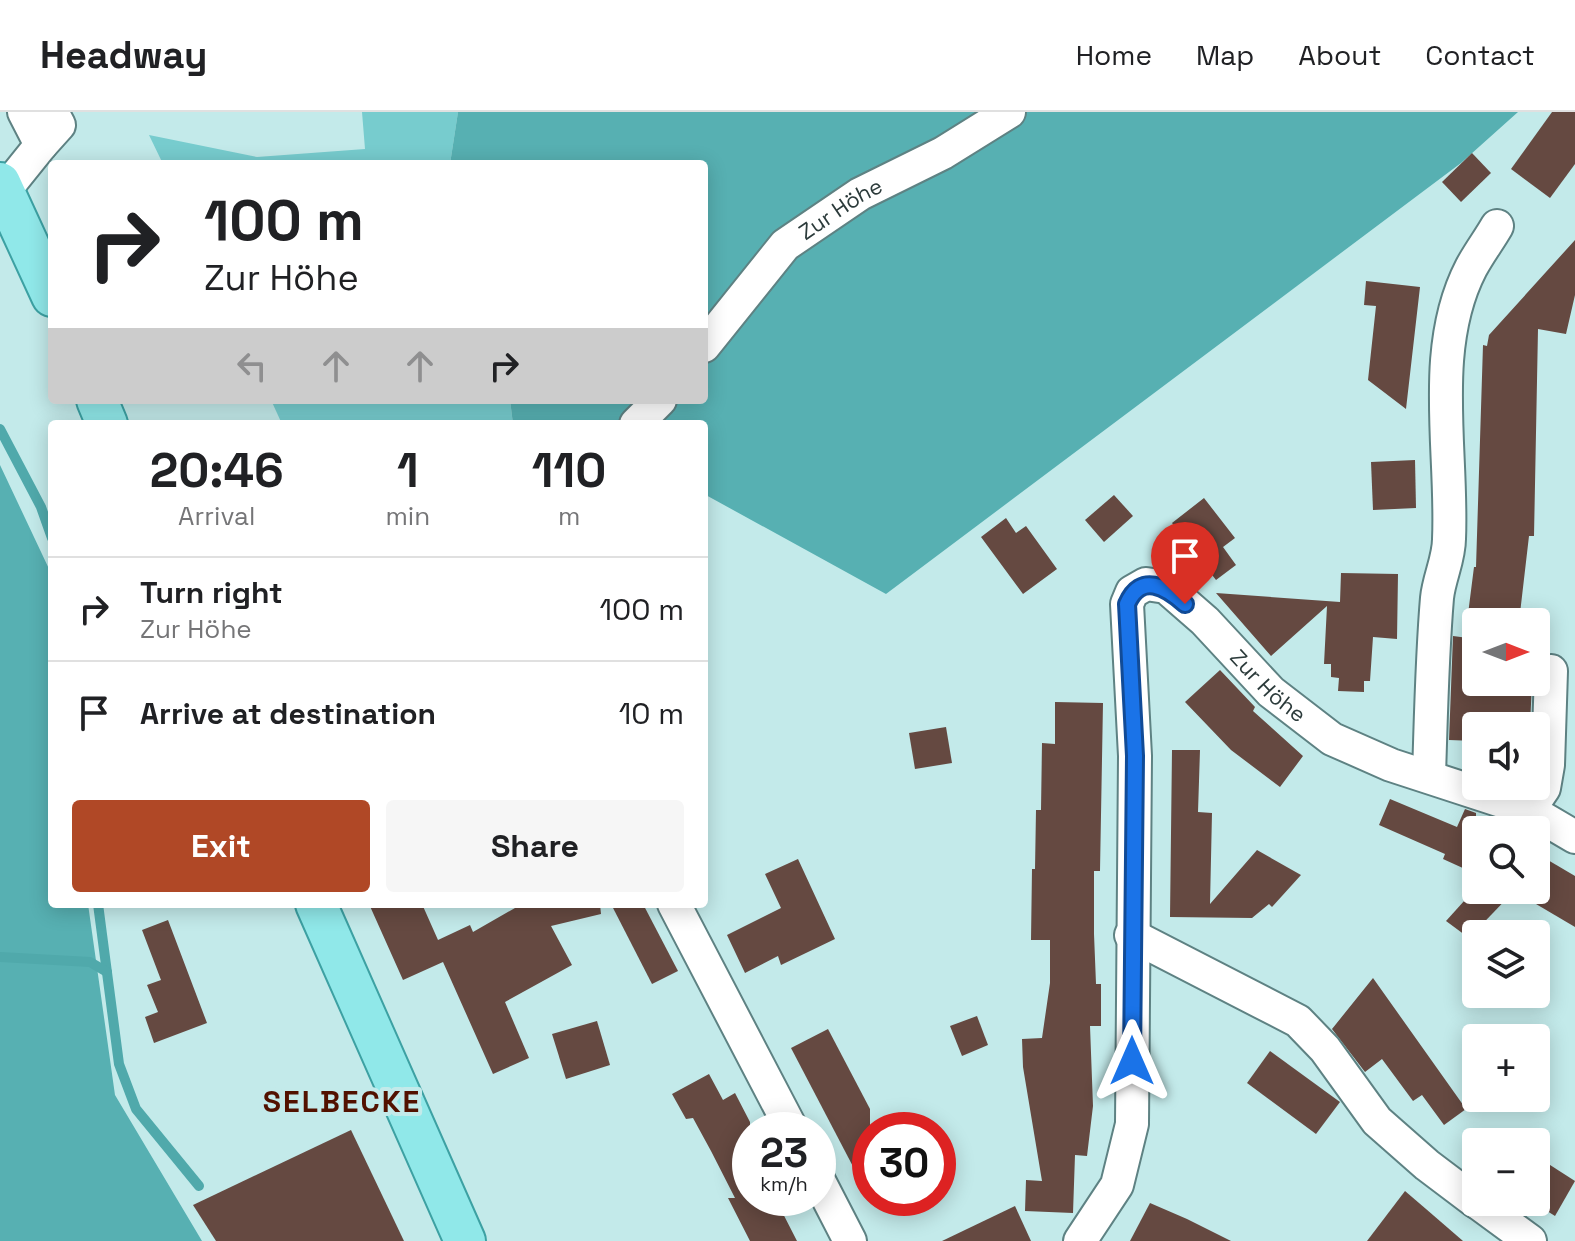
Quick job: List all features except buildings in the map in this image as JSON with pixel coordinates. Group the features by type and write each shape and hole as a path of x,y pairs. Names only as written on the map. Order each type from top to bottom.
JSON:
{"main road":[{"path":"2,187 48,287"},
{"path":"318,908 465,1241"}],"street":[{"path":"24,112 41,145"},
{"path":"2,187 59,125 52,112"},
{"name":"Zur Höhe","path":"708,341 785,245 860,194 943,153 1009,112"},
{"path":"1429,775 1433,638 1439,584 1449,542 1446,400 1455,315 1470,270 1497,226"},
{"path":"640,420 656,404"},
{"name":"Zur Höhe","path":"1080,1241 1117,1185 1132,1124 1131,935 1135,756 1127,604 1132,592 1146,584 1166,587 1205,621 1271,692 1332,739 1391,765 1529,810 1575,837"},
{"path":"1529,810 1544,788 1554,673"},
{"path":"676,908 783,1112"},
{"path":"1131,935 1298,1021 1325,1049 1377,1121 1462,1191"},
{"path":"836,1214 850,1241"},
{"path":"1495,1216 1530,1241"}],"shaded area":[{"path":"362,112 458,112 451,160 161,160 149,135 257,157 365,149"},
{"path":"458,112 1518,112 1461,163 886,594 708,496 708,420 512,420 510,404 708,404 708,160 451,160"},
{"path":"273,404 510,404 512,420 280,420"},
{"path":"0,465 48,567 48,908 89,908 115,1095 202,1241 0,1241"}],"waterway":[{"path":"0,429 41,507 48,527"},
{"path":"99,908 119,1064 136,1109 199,1186"},
{"path":"0,957 90,962 107,972"}],"district":[{"name":"SELBECKE","path":"342,1101"}],"route":[{"path":"1132,1061 1135,756 1127,604 1132,592 1146,584 1166,587 1185,604"}]}
